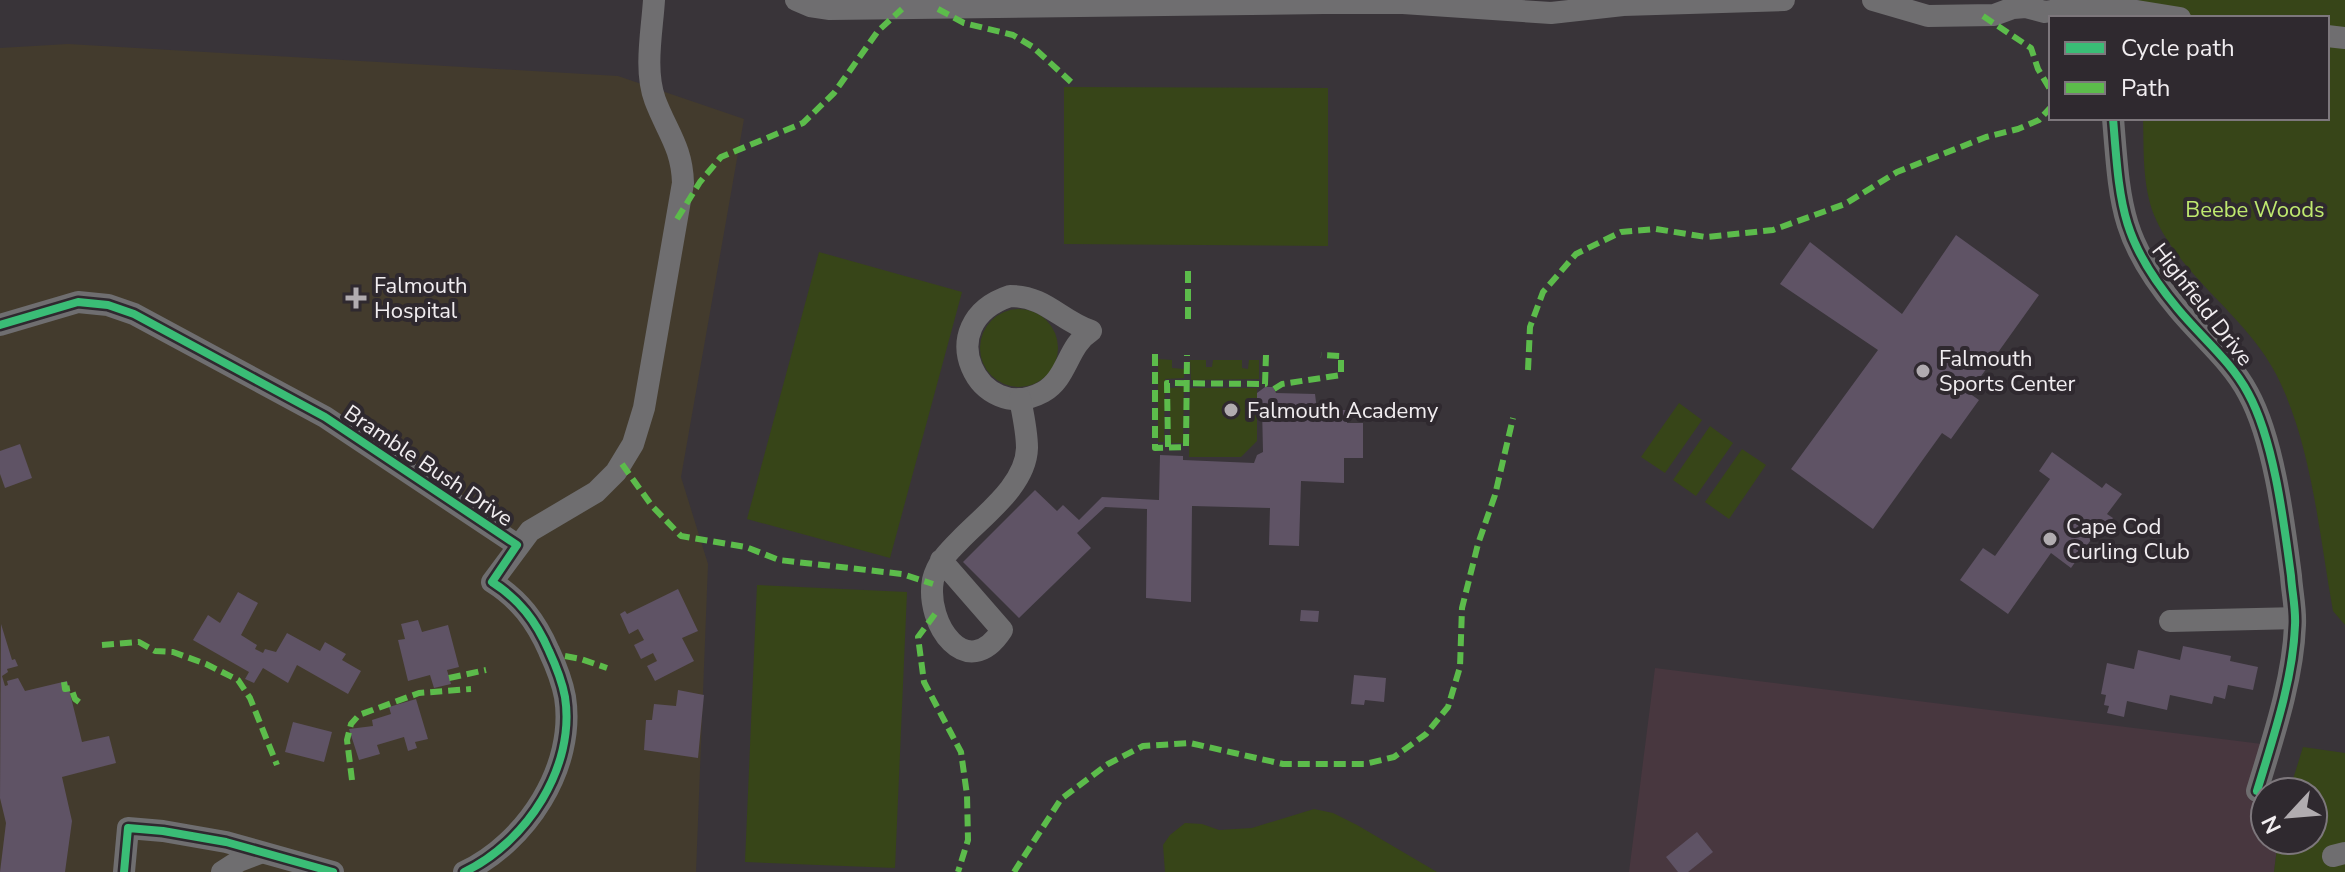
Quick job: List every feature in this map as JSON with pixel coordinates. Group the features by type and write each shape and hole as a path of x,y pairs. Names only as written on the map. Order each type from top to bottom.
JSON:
{"street":[{"path":"517,545 536,526 596,492 609,481 633,444 644,408 683,183 683,161 677,142 656,101 650,79 654,0"},
{"path":"796,0 830,9 1403,3 1551,13 1631,4 1784,0"},
{"path":"1873,0 1928,16 1994,15 2013,8 2045,12 2077,7 2111,8 2166,16"},
{"name":"Highfield Drive","path":"2113,120 2119,195 2135,247 2169,298 2235,373 2257,412 2284,518 2295,618 2281,711 2262,776"},
{"path":"1010,296 1039,300 1062,319 1091,331 1080,338 1055,384 1033,397 1020,399 1001,396 983,385 971,369 967,350 970,330 980,313 996,301 1010,296"},
{"name":"Bramble Bush Drive","path":"0,325 78,302 108,305 134,314 325,417 517,545 492,582 523,606 544,638 565,698 563,749 553,778 535,811 500,850 464,872"},
{"path":"941,560 1016,482 1027,448 1020,399"},
{"path":"2170,621 2295,618"},
{"path":"124,872 128,828 226,842 333,872"},
{"path":"222,872 260,853"}],"shaded area":[{"name":"Falmouth Hospital","path":"68,44 618,76 744,119 681,477 708,564 696,872 0,872 0,48"},
{"path":"1655,668 2262,744 2263,776 2249,776 2249,856 2276,856 2274,872 1629,872"}],"green space":[{"name":"Beebe Woods","path":"2139,0 2345,0 2345,625 2333,611 2313,490 2288,401 2263,352 2165,237 2150,203 2143,120 2329,120 2329,16 2139,16"},
{"path":"1064,87 1328,88 1328,246 1064,244"},
{"path":"819,252 962,292 890,558 747,519"},
{"path":"1019,309 1034,312 1047,320 1055,333 1058,348 1055,363 1047,376 1034,384 1019,387 1004,384 991,376 983,363 980,348 983,333 991,320 1004,312"},
{"path":"1158,359 1172,360 1172,368 1184,369 1184,378 1165,379 1164,442 1158,442"},
{"path":"1190,360 1206,360 1206,367 1212,367 1213,360 1242,360 1242,368 1248,369 1249,360 1259,360 1259,379 1191,380"},
{"path":"1184,387 1183,443 1170,443 1170,388"},
{"path":"1190,388 1257,388 1257,441 1241,457 1189,457"},
{"path":"1679,403 1702,420 1665,473 1641,457"},
{"path":"1710,426 1733,443 1696,496 1673,480"},
{"path":"1742,449 1766,465 1729,519 1705,502"},
{"path":"757,585 907,592 895,868 745,862"},
{"path":"2303,747 2345,753 2345,872 2274,872 2276,856 2329,856 2329,776 2294,776"},
{"path":"1314,809 1333,813 1357,825 1437,872 1165,872 1163,845 1185,823 1202,824 1219,830 1252,828"}],"building":[{"name":"Falmouth Sports Center","path":"1956,235 2039,295 1969,393 1979,400 1951,439 1942,433 1873,529 1791,469 1878,350 1780,284 1810,242 1902,314"},
{"name":"Falmouth Academy","path":"1265,387 1273,387 1276,393 1315,394 1317,410 1347,410 1347,423 1363,423 1363,458 1344,458 1344,483 1301,481 1299,546 1269,545 1270,508 1192,506 1191,602 1146,598 1147,509 1105,507 1077,533 1091,548 1019,618 963,562 1035,490 1057,511 1063,505 1079,520 1102,497 1159,500 1160,455 1183,456 1183,460 1254,463 1257,455 1263,452 1262,407 1257,393"},
{"path":"20,444 32,478 5,488 0,474 0,451"},
{"name":"Cape Cod Curling Club","path":"2052,452 2102,488 2106,483 2122,494 2107,514 2113,518 2104,530 2100,527 2071,568 2051,553 2008,614 1960,580 1983,548 1995,556 2050,479 2039,471"},
{"path":"678,589 698,631 682,638 694,661 655,681 647,666 657,661 653,653 641,659 634,645 644,640 638,629 629,634 620,614 625,611 627,614"},
{"path":"238,592 258,603 241,635 257,645 255,649 263,653 265,649 276,652 287,633 320,651 325,642 346,654 342,660 361,671 348,694 297,665 288,683 263,668 254,683 245,679 249,672 193,640 208,615 220,623"},
{"path":"1301,610 1319,611 1318,622 1300,621"},
{"path":"418,620 422,632 448,625 459,667 447,670 451,684 434,688 430,675 408,681 398,640 405,639 401,624"},
{"path":"1,624 12,660 15,659 18,666 7,669 8,672 2,676 5,686 8,685 7,681 18,678 25,691 67,681 82,742 109,736 116,763 62,777 72,821 65,872 0,872 6,823 0,798"},
{"path":"2183,646 2231,656 2230,661 2258,667 2253,690 2228,685 2225,699 2214,696 2212,704 2170,695 2167,710 2127,701 2124,717 2107,713 2109,706 2104,705 2106,695 2101,694 2107,663 2134,669 2138,650 2180,660"},
{"path":"1354,675 1386,678 1384,702 1365,700 1364,705 1351,704"},
{"path":"678,690 704,695 698,758 644,750 646,720 652,720 654,704 676,706"},
{"path":"416,699 428,739 415,742 417,748 408,751 404,737 377,745 380,754 359,760 349,729 373,726 372,720 391,714 389,707"},
{"path":"293,722 332,732 324,762 285,752"},
{"path":"1697,832 1713,852 1688,872 1678,872 1666,857"}],"marked path":[{"path":"677,219 700,182 721,157 803,123 834,93 878,31 902,9"},
{"path":"938,9 964,23 1013,35 1033,47 1071,82"},
{"path":"1983,16 2031,48 2049,88"},
{"path":"1528,370 1530,327 1543,292 1576,254 1621,232 1656,229 1706,237 1773,230 1845,204 1897,172 2039,120 2049,109"},
{"path":"1188,265 1188,319"},
{"path":"1155,354 1155,448 1186,447 1187,355"},
{"path":"1168,447 1167,383 1265,384 1266,355"},
{"path":"1274,389 1282,384 1341,375 1341,356 1321,355"},
{"path":"1014,872 1061,799 1108,764 1143,746 1190,743 1283,764 1365,764 1394,757 1426,734 1448,707 1460,667 1462,608 1478,544 1495,495 1513,418"},
{"path":"622,464 652,506 681,536 746,547 779,560 902,574 933,584"},
{"path":"935,614 918,637 924,682 961,752 967,795 968,840 958,872"},
{"path":"102,645 139,642 155,651 173,652 206,664 238,680 250,698 277,765"},
{"path":"565,656 607,668"},
{"path":"449,678 486,670"},
{"path":"64,682 65,689 71,688 75,699 83,705"},
{"path":"352,780 347,740 351,724 359,715 419,693 471,689"}],"cycle path":[{"path":"2113,120 2121,198 2134,241 2159,285 2241,381 2265,434 2277,482 2295,625 2286,688 2262,776"},
{"path":"0,325 78,302 108,305 134,314 325,417 517,545 492,582 526,612 554,662 565,697 563,750 542,800 526,822 487,859 464,872"},
{"path":"124,872 128,828 226,842 333,872"}],"place":[{"name":"Falmouth Hospital","path":"356,298"},
{"name":"Falmouth Sports Center","path":"1923,371"},
{"name":"Falmouth Academy","path":"1231,410"},
{"name":"Cape Cod Curling Club","path":"2050,539"}]}
